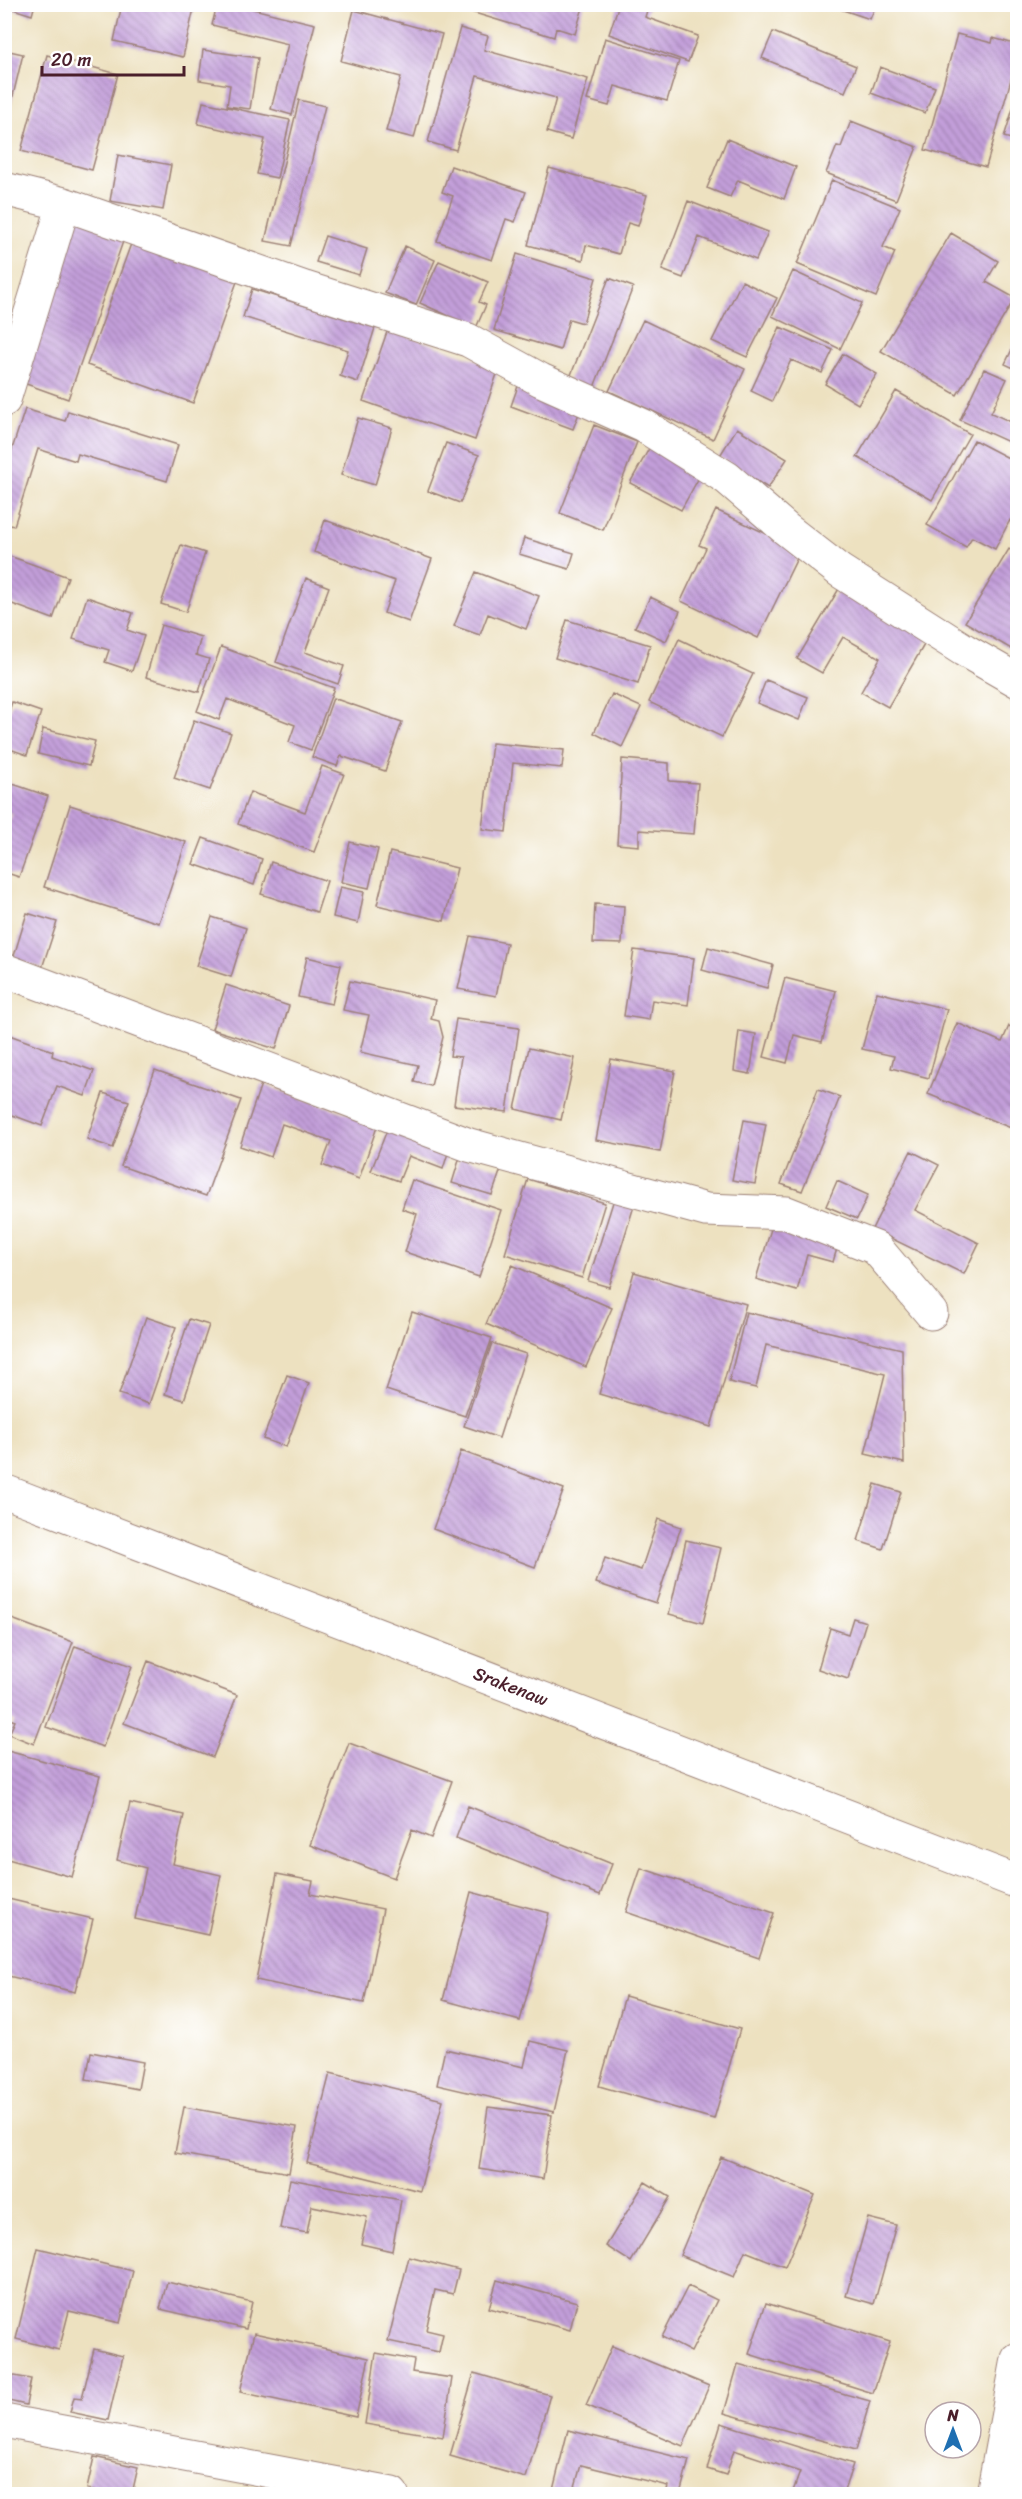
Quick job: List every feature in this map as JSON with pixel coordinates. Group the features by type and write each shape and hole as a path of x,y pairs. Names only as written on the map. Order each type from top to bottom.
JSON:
{"street":[{"path":"4,189 64,204 304,288 468,340 541,380 644,426 727,478 786,529 840,571 964,651 1017,681"},
{"path":"5,395 64,204"},
{"path":"4,970 469,1145 706,1210 787,1213 876,1248 931,1313"},
{"name":"Srakenaw","path":"4,1491 1017,1882"},
{"path":"993,2494 1017,2359"},
{"path":"4,2421 392,2494"}],"building":[{"path":"4,4 35,4 32,15 4,6"},
{"path":"122,4 195,4 183,57 114,41"},
{"path":"473,4 584,4 575,34 556,28 554,37 471,12"},
{"path":"619,4 649,4 645,17 698,36 688,62 609,34"},
{"path":"217,5 237,5 315,24 292,115 271,109 288,44 212,25"},
{"path":"828,5 876,5 870,19"},
{"path":"354,10 442,34 414,138 386,131 401,77 341,61"},
{"path":"460,28 488,36 484,50 588,79 571,139 547,132 556,98 477,76 456,150 428,142"},
{"path":"773,32 856,66 845,92 762,58"},
{"path":"957,34 992,43 993,38 1018,45 1018,55 986,167 925,150"},
{"path":"605,38 679,61 667,101 615,86 609,106 587,100"},
{"path":"5,50 23,54 5,129"},
{"path":"203,50 258,58 250,109 227,106 230,85 199,80"},
{"path":"47,55 118,74 92,170 21,151"},
{"path":"880,67 935,87 925,113 871,93"},
{"path":"1018,96 1018,141 1004,137"},
{"path":"299,100 325,106 291,246 265,241"},
{"path":"203,102 290,120 277,178 257,174 265,139 198,124"},
{"path":"851,121 917,147 896,200 826,173 837,146 841,147"},
{"path":"727,139 796,167 784,199 738,180 730,197 707,188"},
{"path":"118,155 171,165 163,210 110,201"},
{"path":"451,166 526,192 515,222 506,219 492,260 437,241 453,196 442,192"},
{"path":"549,168 647,195 638,226 628,223 619,254 586,245 583,260 528,245"},
{"path":"832,180 900,208 883,247 895,252 876,297 797,264"},
{"path":"688,201 768,232 756,260 699,237 683,278 662,270"},
{"path":"76,213 127,230 68,399 18,381"},
{"path":"951,233 998,261 986,282 1015,298 957,395 881,351"},
{"path":"325,236 367,249 359,275 316,262"},
{"path":"132,241 238,279 193,403 87,365"},
{"path":"405,246 435,260 416,305 385,293"},
{"path":"517,254 596,278 583,323 569,319 560,350 494,330"},
{"path":"439,261 488,282 479,302 486,305 476,328 420,303"},
{"path":"793,271 862,303 840,349 772,316"},
{"path":"609,278 633,287 593,390 569,380"},
{"path":"742,281 777,298 747,357 712,341"},
{"path":"252,289 375,328 358,382 340,376 348,350 243,317"},
{"path":"643,320 745,369 713,439 609,391"},
{"path":"780,327 833,350 822,373 791,360 772,401 751,391"},
{"path":"388,329 499,368 475,440 363,401"},
{"path":"1018,337 1018,370 1005,364"},
{"path":"843,354 877,374 858,404 825,384"},
{"path":"984,369 1007,379 991,413 1018,425 1015,445 960,420"},
{"path":"518,386 581,408 573,429 511,406"},
{"path":"896,391 970,434 932,500 857,457"},
{"path":"25,409 65,421 68,411 178,445 167,481 78,454 76,461 38,449 14,526 4,524 4,474"},
{"path":"358,418 392,428 375,485 341,475"},
{"path":"594,425 637,442 603,530 560,513"},
{"path":"737,428 787,459 768,488 719,457"},
{"path":"974,440 1018,463 1018,524 1010,520 995,549 972,537 966,547 927,525"},
{"path":"446,443 479,455 460,503 428,491"},
{"path":"651,445 702,472 681,510 630,483"},
{"path":"716,510 801,550 758,638 681,601 706,548 699,545"},
{"path":"325,520 432,559 409,622 384,613 395,581 314,552"},
{"path":"524,538 574,553 569,569 519,554"},
{"path":"181,545 205,553 186,612 161,604"},
{"path":"1009,549 1018,555 1018,653 965,622"},
{"path":"4,554 68,577 53,619 4,601"},
{"path":"476,572 539,596 526,629 488,614 480,635 454,626"},
{"path":"306,578 329,587 305,652 344,666 338,684 276,662"},
{"path":"840,587 928,638 888,707 861,692 880,658 843,637 822,673 797,659"},
{"path":"87,597 133,613 127,630 144,636 132,671 105,662 109,650 73,639"},
{"path":"650,597 680,611 666,641 635,627"},
{"path":"567,620 650,645 638,684 555,658"},
{"path":"161,625 201,637 196,655 209,659 199,692 146,677"},
{"path":"679,639 753,674 722,737 649,702"},
{"path":"221,647 334,688 311,750 289,742 295,725 227,699 219,720 197,711"},
{"path":"766,680 808,697 799,720 757,703"},
{"path":"612,694 641,707 622,747 594,733"},
{"path":"333,698 402,722 385,771 341,756 337,766 312,757"},
{"path":"12,702 41,712 27,755 4,747 4,713 8,714"},
{"path":"194,720 231,733 210,790 174,778"},
{"path":"43,729 95,741 89,766 38,754"},
{"path":"492,743 564,750 562,768 513,763 506,832 482,829"},
{"path":"622,759 669,763 669,781 698,783 694,834 639,830 639,846 617,844"},
{"path":"322,766 344,774 314,852 238,824 250,792 305,812"},
{"path":"4,781 48,796 19,877 4,872 4,836 12,814 4,811"},
{"path":"70,805 186,842 159,923 44,887"},
{"path":"203,838 262,859 254,885 193,864"},
{"path":"350,842 378,849 369,888 341,882"},
{"path":"390,852 457,868 444,921 377,905"},
{"path":"271,862 327,881 317,912 261,894"},
{"path":"340,887 364,892 358,923 333,917"},
{"path":"595,904 624,906 622,944 593,943"},
{"path":"27,913 57,922 42,968 13,959"},
{"path":"212,917 246,928 231,977 196,966"},
{"path":"470,936 507,943 496,996 458,989"},
{"path":"708,947 773,965 767,988 702,970"},
{"path":"634,950 694,958 688,1005 652,1000 649,1020 624,1016"},
{"path":"307,957 341,965 332,1004 298,997"},
{"path":"785,978 836,991 822,1042 794,1035 787,1063 764,1057"},
{"path":"350,981 435,1000 431,1019 439,1021 443,1037 431,1086 414,1082 418,1065 360,1052 369,1015 343,1010"},
{"path":"226,985 289,1006 276,1049 212,1029"},
{"path":"877,992 947,1009 929,1078 891,1068 894,1056 862,1049"},
{"path":"456,1019 519,1028 507,1112 454,1105 461,1057 450,1056"},
{"path":"957,1023 1002,1042 1009,1026 1018,1030 1018,1112 1011,1128 928,1094"},
{"path":"739,1031 756,1034 750,1074 734,1071"},
{"path":"4,1033 53,1051 52,1056 94,1071 85,1096 57,1086 42,1126 4,1112"},
{"path":"529,1048 575,1058 561,1120 515,1109"},
{"path":"611,1059 675,1071 660,1152 596,1140"},
{"path":"155,1070 241,1100 206,1196 121,1166"},
{"path":"261,1084 378,1124 359,1179 322,1165 331,1141 282,1124 271,1157 240,1146"},
{"path":"818,1089 840,1097 802,1191 781,1184"},
{"path":"103,1093 129,1101 113,1148 87,1139"},
{"path":"744,1120 766,1124 755,1184 732,1180"},
{"path":"387,1130 448,1153 443,1169 409,1156 399,1181 371,1171"},
{"path":"911,1151 939,1165 915,1210 979,1243 964,1274 872,1229"},
{"path":"460,1157 501,1169 492,1195 452,1183"},
{"path":"528,1179 605,1203 582,1278 505,1254"},
{"path":"412,1180 501,1210 479,1277 405,1252 417,1214 402,1209"},
{"path":"837,1181 868,1195 857,1219 826,1206"},
{"path":"614,1199 634,1206 609,1287 588,1281"},
{"path":"774,1219 840,1238 833,1262 807,1255 797,1291 756,1279"},
{"path":"512,1265 612,1308 586,1367 486,1324"},
{"path":"634,1272 746,1304 711,1427 599,1394"},
{"path":"412,1312 492,1338 465,1416 386,1390"},
{"path":"746,1312 902,1349 904,1463 865,1454 885,1374 766,1345 756,1388 729,1382"},
{"path":"146,1317 176,1327 149,1404 119,1394"},
{"path":"189,1319 209,1325 184,1400 165,1394"},
{"path":"492,1343 526,1354 499,1438 464,1426"},
{"path":"287,1375 309,1383 286,1447 263,1439"},
{"path":"461,1451 564,1489 535,1567 433,1529"},
{"path":"875,1484 901,1492 883,1549 858,1541"},
{"path":"658,1519 681,1527 656,1603 596,1583 605,1558 641,1570"},
{"path":"686,1540 721,1548 703,1623 669,1614"},
{"path":"4,1616 73,1642 34,1744 9,1734 15,1721 4,1717"},
{"path":"853,1618 866,1622 848,1679 818,1669 830,1628 848,1634"},
{"path":"75,1646 132,1666 103,1747 46,1727"},
{"path":"148,1661 237,1695 213,1757 124,1723"},
{"path":"349,1743 452,1781 431,1838 412,1830 394,1878 310,1845"},
{"path":"4,1750 100,1776 72,1877 4,1858"},
{"path":"130,1803 184,1815 173,1864 221,1875 208,1935 135,1919 146,1868 117,1860"},
{"path":"468,1806 612,1864 600,1895 456,1838"},
{"path":"641,1868 774,1913 759,1958 626,1912"},
{"path":"277,1874 313,1881 310,1894 383,1909 364,2003 256,1980"},
{"path":"471,1892 549,1913 520,2021 443,2000"},
{"path":"4,1898 93,1919 75,1992 4,1975"},
{"path":"625,1996 740,2029 714,2119 599,2086"},
{"path":"530,2041 568,2050 554,2112 437,2085 445,2049 524,2067"},
{"path":"91,2052 143,2062 138,2089 86,2079"},
{"path":"330,2073 443,2100 420,2191 307,2163"},
{"path":"184,2107 297,2127 289,2173 175,2153"},
{"path":"488,2107 552,2115 543,2179 479,2169"},
{"path":"721,2157 815,2195 785,2267 745,2251 734,2277 680,2255"},
{"path":"290,2179 401,2200 392,2251 361,2244 367,2217 312,2206 307,2233 280,2228"},
{"path":"645,2182 670,2197 631,2262 606,2246"},
{"path":"868,2218 896,2225 874,2304 846,2296"},
{"path":"38,2248 133,2271 120,2323 69,2311 59,2350 16,2339"},
{"path":"409,2257 459,2270 453,2294 435,2290 426,2330 443,2334 439,2352 388,2341"},
{"path":"497,2280 577,2302 570,2330 489,2308"},
{"path":"167,2282 252,2302 246,2329 160,2309"},
{"path":"688,2286 717,2300 691,2352 662,2337"},
{"path":"766,2303 890,2342 873,2393 749,2354"},
{"path":"254,2333 369,2358 356,2417 240,2392"},
{"path":"612,2346 709,2386 683,2446 586,2405"},
{"path":"94,2349 123,2356 108,2420 70,2412 74,2397 82,2398"},
{"path":"376,2353 414,2360 412,2372 452,2378 443,2437 365,2424"},
{"path":"738,2364 870,2401 856,2450 724,2413"},
{"path":"474,2373 550,2395 526,2478 450,2456"},
{"path":"4,2374 31,2379 26,2405 4,2400"},
{"path":"721,2423 853,2464 843,2494 792,2494 800,2472 734,2450 726,2475 707,2469"},
{"path":"568,2430 689,2460 680,2494 666,2494 668,2486 581,2465 573,2494 552,2494"},
{"path":"94,2457 138,2467 132,2494 112,2494 87,2489"}]}
